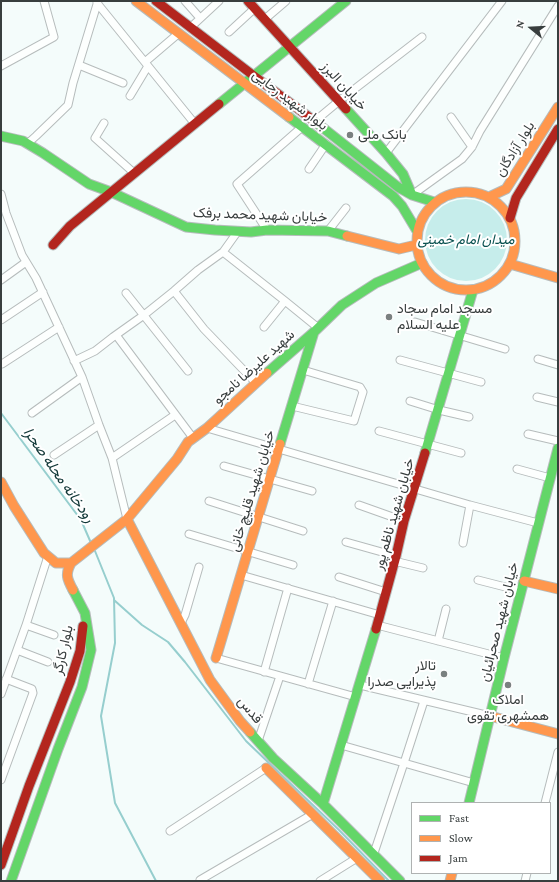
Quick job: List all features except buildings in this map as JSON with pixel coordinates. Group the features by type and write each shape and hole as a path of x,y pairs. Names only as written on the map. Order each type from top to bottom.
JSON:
{"main road":[{"name":"بلوار شهید رجایی","path":"136,1 326,144 392,196 402,206 417,231"},
{"name":"بلوار شهید رجایی","path":"156,1 254,76 315,120 398,187 412,195 434,202"},
{"name":"خیابان البرز","path":"248,1 386,153 402,174 412,195"},
{"path":"53,244 70,226 346,1"},
{"name":"بلوار آزادگان","path":"489,197 506,189 558,107"},
{"name":"بلوار آزادگان","path":"510,218 516,198 558,129"},
{"name":"خیابان شهید محمد برفک","path":"1,136 23,141 88,184 111,192 186,227 251,232 267,230 328,231 398,249 416,245"},
{"path":"461,191 475,192 489,197 501,206 510,218 515,233 515,249 510,264 501,276 488,285 474,290 458,290 443,285 431,276 418,254 416,245 417,231 420,221 434,202 447,195 461,191"},
{"name":"شهید علیرضا نامجو","path":"71,563 127,519 177,459 192,438 207,428 342,305 376,283 422,263"},
{"path":"510,264 558,278"},
{"name":"خیابان شهید ناظم پور","path":"323,804 377,626 404,521 474,290"},
{"name":"خیابان شهید قلیچ خانی","path":"216,658 316,330"},
{"name":"خیابان شهید صحرائیان","path":"469,802 504,658 558,448"},
{"path":"1,482 14,506 44,553 56,563 71,563 67,571 68,581 85,614"},
{"name":"قدس","path":"127,519 210,680 240,721 273,758 323,804 400,881"},
{"path":"524,581 558,589"},
{"name":"بلوار کارگر","path":"1,866 29,786 72,676 80,651 85,614"},
{"name":"بلوار کارگر","path":"11,881 58,749 82,687 91,650 85,614"},
{"path":"490,716 558,734"},
{"path":"266,768 380,881"},
{"path":"292,793 301,783"}],"street":[{"path":"1,66 54,37 44,1"},
{"path":"185,1 200,18"},
{"path":"191,27 219,1"},
{"path":"265,19 286,1"},
{"path":"386,153 502,1"},
{"path":"98,2 195,124"},
{"path":"27,144 68,105 73,83 98,2"},
{"path":"412,195 462,159 472,147 480,131 558,6"},
{"path":"229,32 255,8"},
{"path":"130,96 146,64 179,33"},
{"path":"315,120 422,37"},
{"path":"79,64 124,82"},
{"path":"452,117 472,147"},
{"path":"104,123 94,138 134,173"},
{"path":"267,230 237,184 302,126"},
{"path":"309,169 326,144"},
{"path":"1,194 6,213 22,255 43,292 82,377 112,458 127,519"},
{"path":"328,231 346,208"},
{"path":"74,361 95,351 116,334 144,315 198,270 223,252 238,231"},
{"path":"223,252 285,301 316,330"},
{"path":"1,280 26,262"},
{"path":"174,291 204,329 256,383"},
{"path":"1,320 43,292"},
{"path":"126,293 188,371"},
{"path":"264,327 285,301"},
{"path":"415,322 505,349"},
{"path":"2,364 59,327"},
{"path":"116,334 192,438"},
{"path":"538,359 558,365"},
{"path":"400,360 481,382"},
{"path":"292,406 354,421 363,392 360,387 303,370"},
{"path":"32,413 82,377"},
{"path":"537,397 558,402"},
{"path":"410,401 438,410 468,417"},
{"path":"112,458 175,415"},
{"path":"54,456 99,425"},
{"path":"207,428 470,505 538,523"},
{"path":"379,431 462,453"},
{"path":"528,434 558,448"},
{"path":"224,466 312,491"},
{"path":"517,469 550,478"},
{"path":"209,501 303,530"},
{"path":"359,505 404,521"},
{"path":"463,543 470,505"},
{"path":"189,534 293,565"},
{"path":"346,542 423,568"},
{"path":"1,694 26,625 48,556"},
{"path":"181,623 185,615 199,567"},
{"path":"241,575 380,615"},
{"path":"339,577 386,592"},
{"path":"478,580 521,591"},
{"path":"264,672 288,588"},
{"path":"308,684 333,601"},
{"path":"438,641 446,609"},
{"path":"26,625 54,635"},
{"path":"377,626 504,658"},
{"path":"17,650 48,662"},
{"path":"216,658 356,697"},
{"path":"258,741 280,676"},
{"path":"1,780 33,693 32,689 6,679"},
{"path":"360,685 490,716"},
{"path":"374,854 424,701"},
{"path":"341,745 474,783"},
{"path":"545,802 558,752"},
{"path":"170,831 266,768"},
{"path":"200,880 313,814"},
{"path":"1,842 6,850"},
{"path":"320,881 358,858"}],"green space":[{"name":"میدان امام خمینی","path":"458,199 474,199 489,206 500,217 507,232 507,248 504,256 495,269 482,278 474,281 458,281 443,274 432,263 425,248 425,232 432,217 443,206"}],"waterway":[{"name":"رودخانه محله صحرا","path":"1,413 81,520 91,543"},
{"name":"رودخانه محله صحرا","path":"95,551 114,598 115,643 101,716 115,803 156,881"},
{"path":"114,600 142,625 168,642 246,741 339,830 389,881"}],"traffic: fast":[{"path":"219,104 346,1"},
{"path":"346,109 403,174 412,195"},
{"path":"289,117 393,196 402,206 417,231"},
{"path":"313,120 398,187 412,195 434,202"},
{"path":"1,136 23,141 89,184 111,192 186,227 251,232 267,230 328,231 347,236"},
{"path":"267,373 342,305 376,283 422,263"},
{"path":"425,453 473,290"},
{"path":"280,444 314,332"},
{"path":"469,802 504,658 558,448"},
{"path":"11,881 58,749 82,687 91,650 85,613 73,590"},
{"path":"323,804 376,629"},
{"path":"250,732 273,758 323,804 400,881"}],"traffic: slow":[{"path":"136,1 289,117"},
{"path":"489,197 506,189 558,107"},
{"path":"466,192 485,195 501,206 512,222 515,241 512,260 501,276 485,287 466,290 447,287 431,276 420,260 417,241 420,222 431,206 447,195 466,192"},
{"path":"347,236 399,249 416,245"},
{"path":"510,264 558,278"},
{"path":"73,590 69,583 68,576 68,570 71,563 127,519 177,459 188,442 207,428 267,373"},
{"path":"216,658 280,444"},
{"path":"1,482 14,506 44,553 56,563 71,563"},
{"path":"127,519 210,680 240,721 250,732"},
{"path":"524,581 558,589"},
{"path":"490,716 558,734"},
{"path":"266,768 380,881"},
{"path":"450,881 452,874"}],"traffic: jam":[{"path":"156,1 313,120"},
{"path":"248,1 346,109"},
{"path":"53,245 70,226 219,104"},
{"path":"510,218 516,198 558,129"},
{"path":"376,629 404,521 425,453"},
{"path":"1,865 29,786 70,682 80,651 83,626"}],"place":[{"name":"بانک ملی","path":"350,135"},
{"name":"مسجد امام سجاد علیه السلام","path":"389,317"},
{"name":"تالار پذیرایی صدرا","path":"444,674"},
{"name":"املاک همشهری تقوی","path":"508,685"}]}
